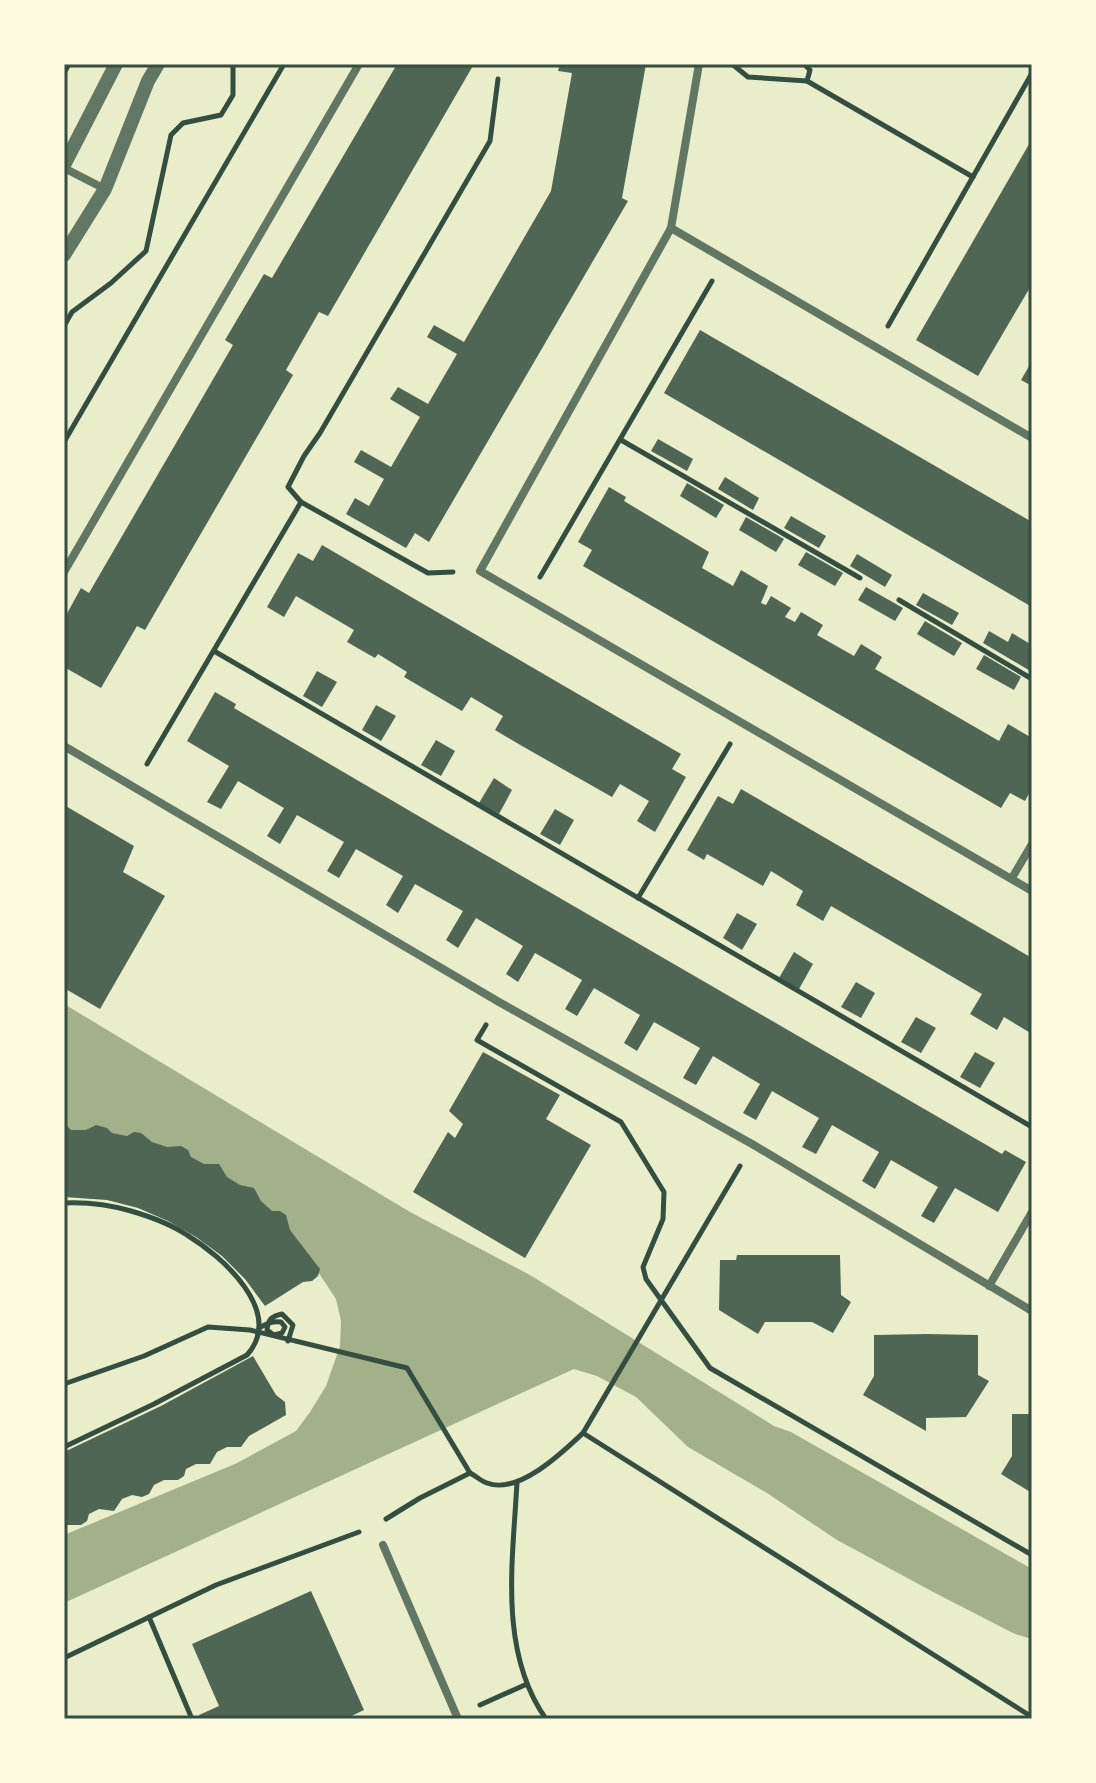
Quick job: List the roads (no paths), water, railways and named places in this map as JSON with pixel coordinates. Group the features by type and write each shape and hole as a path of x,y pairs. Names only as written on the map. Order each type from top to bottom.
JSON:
{"street":[{"path":"105,189 64,166 116,64"},
{"path":"64,255 105,189 148,81 158,64"},
{"path":"64,572 359,64"},
{"path":"699,64 671,228 480,571 1032,891"},
{"path":"671,228 1032,438"},
{"path":"64,746 499,1002 752,1144 1032,1311"},
{"path":"1012,878 1032,844"},
{"path":"989,1286 1032,1212"},
{"path":"383,1545 457,1717"}]}
